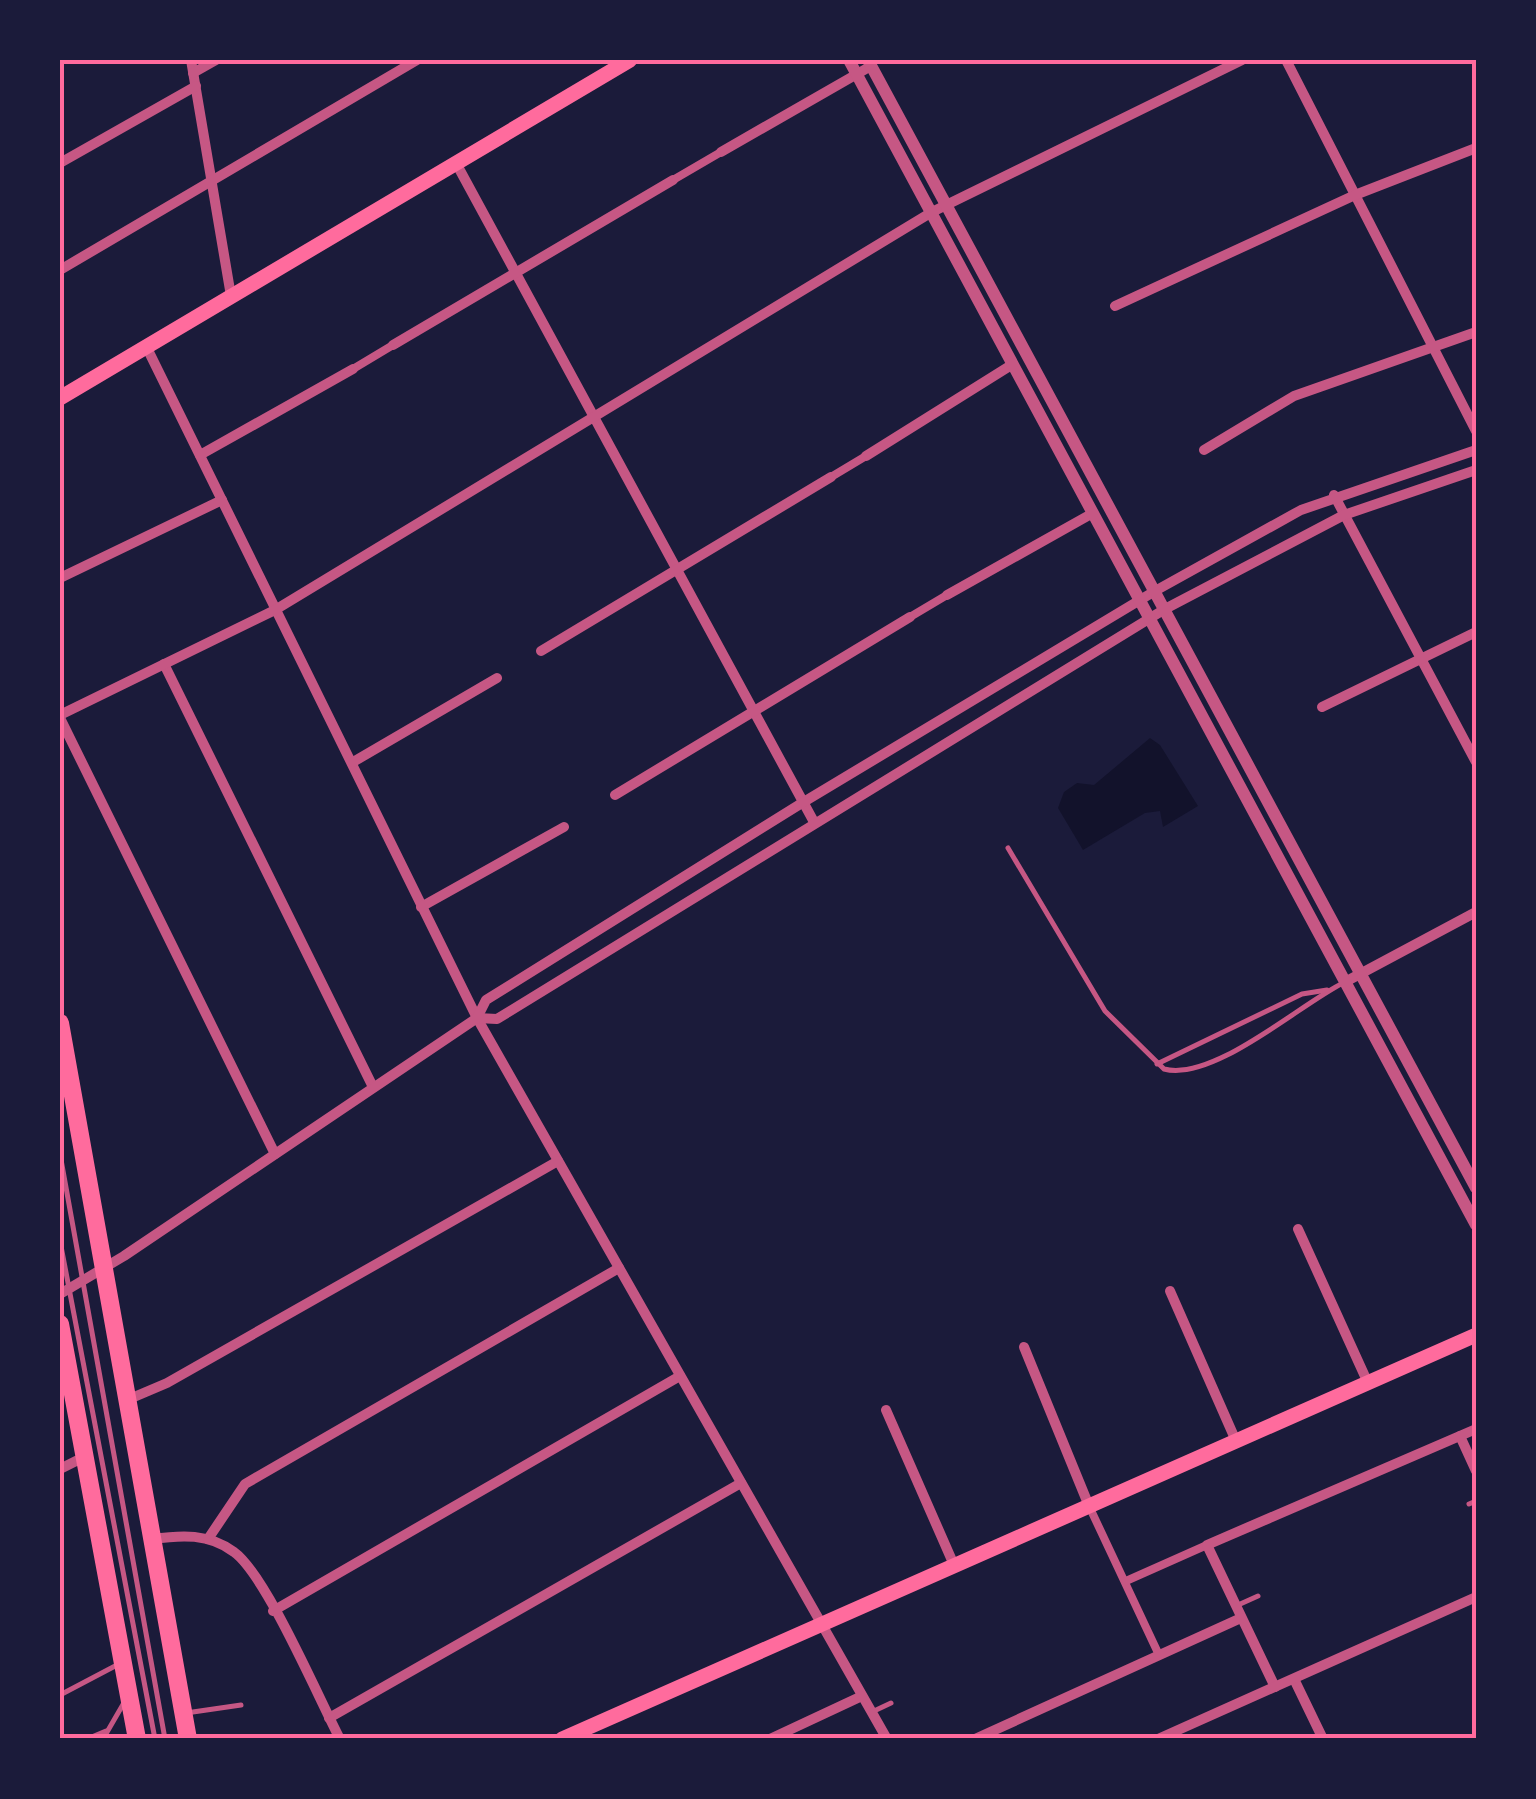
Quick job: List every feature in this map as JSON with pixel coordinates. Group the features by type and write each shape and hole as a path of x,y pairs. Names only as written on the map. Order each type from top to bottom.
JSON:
{"main road":[{"path":"60,398 630,60"},
{"path":"60,1022 188,1739"},
{"path":"60,1324 137,1739"},
{"path":"562,1739 1476,1335"}],"street":[{"path":"191,60 231,296"},
{"path":"194,73 216,60"},
{"path":"60,270 416,60"},
{"path":"275,1154 60,716 275,610 932,212 1242,60"},
{"path":"1286,60 1476,431"},
{"path":"200,456 721,152 853,66 869,63 1476,1188"},
{"path":"853,66 1476,1225"},
{"path":"60,163 196,86"},
{"path":"1115,306 1356,195 1476,148"},
{"path":"456,163 814,822"},
{"path":"1204,450 1294,396 1476,332"},
{"path":"146,346 477,1018 887,1739"},
{"path":"541,651 1013,364"},
{"path":"1057,446 1072,438"},
{"path":"64,1292 477,1018 486,1000 802,803 1155,591 1334,495 1476,450"},
{"path":"477,1018 497,1019 1165,609 1344,514 1476,470"},
{"path":"1334,495 1476,762"},
{"path":"60,578 222,500"},
{"path":"615,795 947,595 1093,514"},
{"path":"1322,706 1476,632"},
{"path":"164,664 372,1087"},
{"path":"353,762 497,678"},
{"path":"421,906 564,827"},
{"path":"1275,850 1291,842"},
{"path":"1302,901 1318,892"},
{"path":"1346,982 1476,912"},
{"path":"1397,1078 1414,1070"},
{"path":"127,1400 167,1383 558,1161"},
{"path":"1451,1179 1467,1170"},
{"path":"1298,1228 1368,1383"},
{"path":"208,1539 245,1484 618,1268"},
{"path":"1170,1291 1236,1441"},
{"path":"1024,1347 1089,1506 1158,1655"},
{"path":"274,1611 680,1376"},
{"path":"886,1410 954,1565"},
{"path":"1126,1581 1476,1429"},
{"path":"1460,1436 1476,1470"},
{"path":"60,1469 87,1455"},
{"path":"329,1718 741,1483"},
{"path":"152,1539 184,1535 208,1539 233,1551 256,1573 340,1739"},
{"path":"1206,1546 1275,1688"},
{"path":"1158,1739 1476,1597"},
{"path":"975,1739 1158,1655 1238,1612"},
{"path":"1294,1679 1323,1739"},
{"path":"770,1739 862,1696"}],"lane":[{"path":"1008,848 1105,1011 1157,1064 1176,1072 1192,1070 1346,982"},
{"path":"1157,1064 1302,994 1330,990"},
{"path":"60,1154 165,1739"},
{"path":"60,1241 64,1292 155,1739"},
{"path":"1238,1612 1258,1596"},
{"path":"60,1695 124,1662"},
{"path":"103,1739 130,1694"},
{"path":"871,1712 891,1704"},
{"path":"184,1714 241,1705"},
{"path":"87,1739 106,1731"}],"shaded area":[{"path":"1150,738 1160,745 1198,806 1163,827 1160,811 1145,813 1083,850 1058,808 1064,792 1077,783 1094,785"}]}
